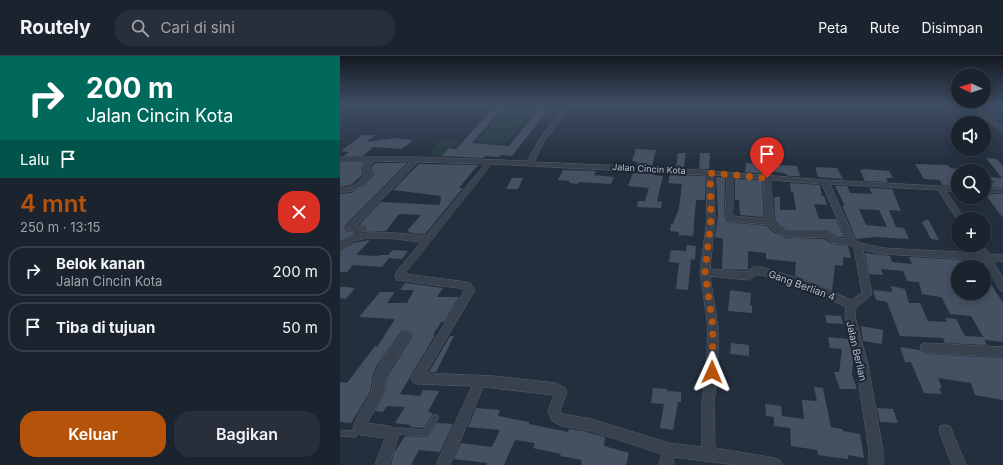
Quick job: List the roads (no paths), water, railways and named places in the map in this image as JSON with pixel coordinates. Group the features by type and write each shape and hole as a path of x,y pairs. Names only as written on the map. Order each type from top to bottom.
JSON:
{"street":[{"path":"529,164 541,142 554,124"},
{"name":"Jalan Cincin Kota","path":"340,159 417,159 611,166 825,182 951,189"},
{"path":"340,190 351,192 355,190 369,174 365,168 374,159"},
{"path":"362,229 349,228 417,159"},
{"path":"490,162 400,274 400,276 467,286 470,290 417,378 480,381 556,389 561,392 554,410 556,417 561,420 591,426 669,450 709,454 775,465"},
{"path":"709,454 708,400 712,372 713,327 705,272 711,219 710,173"},
{"path":"731,175 729,217 732,219 770,222"},
{"path":"767,178 770,222 775,228 786,234 827,234 835,241 883,251 1003,258"},
{"path":"825,182 855,244 867,294 852,305"},
{"path":"940,188 957,212"},
{"path":"991,190 1003,191"},
{"path":"340,248 348,241 360,238 427,239"},
{"path":"983,252 1003,287"},
{"name":"Gang Berlian 4","path":"705,272 748,276 754,271 762,271 815,288 852,305"},
{"name":"Jalan Berlian","path":"852,305 850,309 850,316 862,365 876,451 876,465"},
{"path":"382,465 393,434 389,432 359,428 377,395 379,385 378,381 381,373 406,336"},
{"path":"925,348 1003,352"},
{"path":"443,465 480,381"},
{"path":"945,431 959,465"},
{"path":"666,465 669,450"}],"lane":[{"path":"393,434 399,431 426,433 435,418"},
{"path":"340,433 354,434 359,428"}]}
